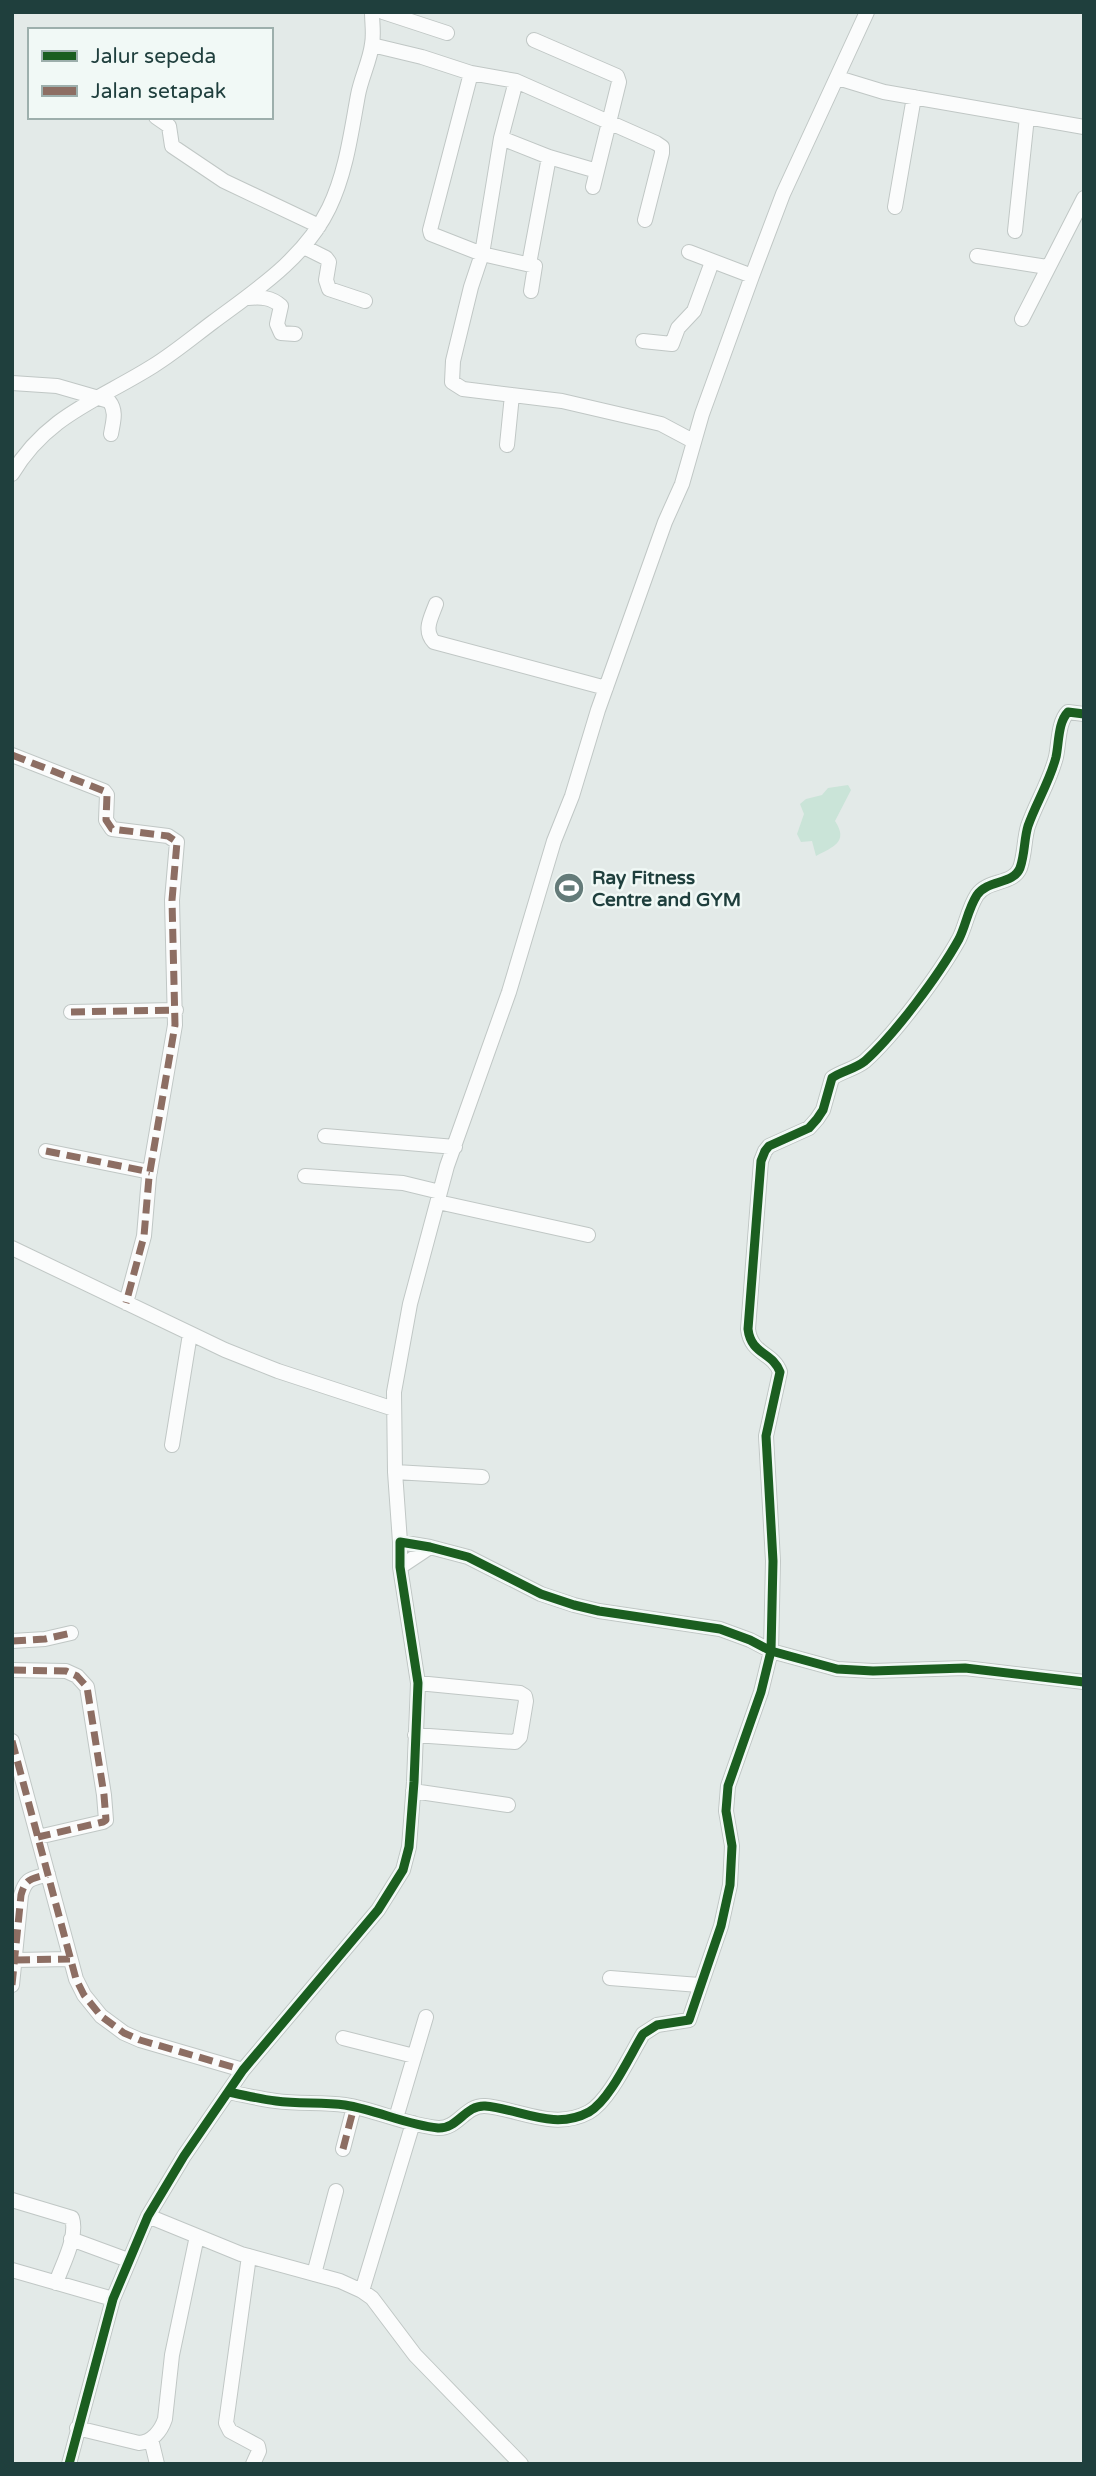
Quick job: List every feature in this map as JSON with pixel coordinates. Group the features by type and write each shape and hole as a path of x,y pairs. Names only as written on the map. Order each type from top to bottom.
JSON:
{"street":[{"path":"12,474 27,449 45,431 97,396 153,366 247,299 304,247 328,210 340,179 359,86 372,45 372,12"},
{"path":"383,12 447,33"},
{"path":"68,2464 113,2299 148,2216 184,2156 243,2070 389,1896 403,1870 409,1847 418,1683 400,1567 394,1392 410,1304 466,1109 509,992 554,841 572,796 606,688 660,534 682,484 693,440 783,194 867,12"},
{"path":"534,40 617,76 619,82 593,187"},
{"path":"372,45 422,57 471,74 516,81 662,147 645,220"},
{"path":"471,74 431,234 482,254 535,266 531,291"},
{"path":"838,78 884,92 1084,127"},
{"path":"516,81 501,138 482,254 453,361 452,382 463,389 562,401 661,424 693,440"},
{"path":"895,206 914,97"},
{"path":"1015,231 1027,117"},
{"path":"159,119 169,126 172,146 214,176 318,226"},
{"path":"501,138 549,157 597,171"},
{"path":"529,264 549,157"},
{"path":"1022,318 1084,198"},
{"path":"304,247 329,262 326,280 329,289 365,301"},
{"path":"689,252 752,275"},
{"path":"977,256 1047,267"},
{"path":"643,341 672,344 678,328 694,311 712,262"},
{"path":"247,299 262,296 276,301 281,306 277,324 281,333 295,334"},
{"path":"12,383 57,386 110,401 114,407 111,434"},
{"path":"507,445 512,395"},
{"path":"436,604 428,629 429,637 434,642 606,688"},
{"path":"229,2092 276,2101 354,2107 440,2128 450,2127 467,2112 479,2107 548,2120 576,2117 591,2111 603,2100 650,2027 689,2020 721,1926 730,1885 732,1846 726,1811 728,1786 761,1692 771,1651 773,1561 766,1436 780,1372 774,1362 751,1344 748,1329 761,1161 769,1146 809,1128 823,1110 832,1077 864,1062 895,1028 932,980 958,940 978,894 989,884 1016,874 1028,826 1056,758 1063,718 1068,712 1084,714"},
{"path":"12,755 104,791 107,795 106,820 112,829 168,836 177,842 172,900 176,1010 173,1043 150,1172 144,1236 126,1303"},
{"path":"71,1012 176,1010"},
{"path":"325,1136 455,1147"},
{"path":"46,1152 150,1172"},
{"path":"304,1176 403,1182 439,1197 588,1235"},
{"path":"12,1248 190,1334 278,1371 394,1409"},
{"path":"172,1445 190,1334"},
{"path":"395,1472 482,1477"},
{"path":"400,1542 467,1557 541,1594 574,1605 720,1629 771,1651 837,1669 873,1671 965,1668 1084,1682"},
{"path":"400,1567 430,1547"},
{"path":"12,1641 45,1639 71,1633"},
{"path":"12,1670 66,1671 77,1676 87,1687 104,1795 106,1820 103,1822 38,1838"},
{"path":"415,1735 515,1742 520,1737 526,1700 520,1693 418,1683"},
{"path":"12,1741 70,1959 84,1995 102,2016 124,2033 243,2070"},
{"path":"413,1791 508,1805"},
{"path":"12,1985 24,1884 48,1874"},
{"path":"16,1960 70,1959"},
{"path":"610,1978 699,1985"},
{"path":"396,2118 426,2017"},
{"path":"343,2038 414,2056"},
{"path":"343,2149 354,2107"},
{"path":"362,2291 413,2123"},
{"path":"314,2274 336,2191"},
{"path":"12,2200 72,2218 74,2227 56,2283"},
{"path":"148,2216 249,2256 340,2281 362,2291 379,2306 415,2355 521,2464"},
{"path":"77,2428 143,2443 160,2429 165,2419 172,2356 197,2236"},
{"path":"71,2239 128,2260"},
{"path":"249,2256 226,2423 230,2431 258,2446 259,2451 253,2464"},
{"path":"12,2270 113,2299"},
{"path":"151,2439 157,2464"}],"green space":[{"path":"848,785 851,790 835,821 840,839 833,847 816,856 812,841 801,842 797,834 804,814 800,804 806,799 822,795 828,788"}],"marked path":[{"path":"12,755 104,791 107,795 106,820 112,829 168,836 177,842 172,900 175,1025 149,1177 144,1236 126,1303"},
{"path":"71,1012 176,1010"},
{"path":"46,1151 150,1172"},
{"path":"12,1641 45,1639 71,1633"},
{"path":"12,1670 66,1671 77,1676 87,1687 104,1795 106,1820 103,1822 38,1837"},
{"path":"12,1741 76,1979 84,1995 101,2016 124,2033 243,2070"},
{"path":"12,1985 21,1895 28,1882 48,1874"},
{"path":"16,1960 70,1959"},
{"path":"343,2149 354,2107"}],"cycle path":[{"path":"228,2092 276,2101 345,2105 438,2128 451,2125 472,2109 485,2106 563,2120 589,2112 597,2106 612,2088 643,2034 657,2025 689,2020 721,1926 730,1885 732,1846 726,1811 728,1786 761,1692 771,1651 773,1561 766,1436 780,1372 777,1365 753,1344 748,1329 761,1161 769,1146 809,1128 823,1110 832,1078 865,1061 903,1020 959,939 977,895 987,886 1017,873 1022,863 1028,826 1056,757 1062,721 1068,712 1084,714"},
{"path":"69,2464 113,2299 148,2216 184,2156 243,2070 378,1910 403,1870 409,1847 418,1683 400,1567 400,1542 468,1557 541,1594 574,1605 720,1629 771,1651 837,1669 873,1671 965,1668 1084,1682"}],"place":[{"name":"Ray Fitness Centre and GYM","path":"569,888"}]}
